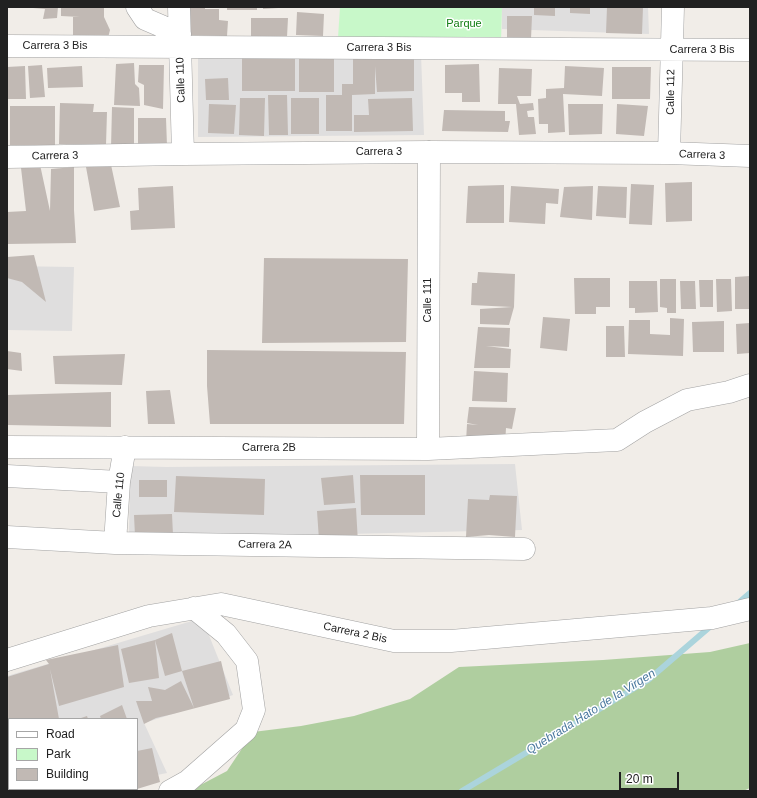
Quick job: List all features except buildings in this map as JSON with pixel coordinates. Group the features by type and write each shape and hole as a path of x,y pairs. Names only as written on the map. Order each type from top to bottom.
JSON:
{"street":[{"name":"Calle 110","path":"179,7 183,154"},
{"name":"Calle 112","path":"670,153 673,7"},
{"path":"141,13 180,40"},
{"name":"Carrera 3 Bis","path":"7,46 180,40 672,50 750,50"},
{"name":"Carrera 3","path":"7,157 429,152 670,153 750,156"},
{"name":"Calle 111","path":"428,449 429,152"},
{"name":"Carrera 2B","path":"7,447 428,449 617,440 645,422 687,400 729,392 750,385"},
{"name":"Calle 110","path":"115,543 119,482 125,447"},
{"path":"7,476 119,482"},
{"name":"Carrera 2A","path":"7,537 115,543 524,549"},
{"name":"Carrera 2 Bis","path":"7,660 148,616 221,604 394,641 451,641 712,618 746,610"},
{"path":"170,791 188,781 246,730 254,710 247,661 226,634 194,608"}],"shaded area":[{"path":"502,7 648,7 649,34 502,29"},
{"path":"421,54 424,135 198,137 198,56"},
{"path":"7,266 74,267 72,331 7,330"},
{"path":"515,464 522,530 129,539 130,466"},
{"path":"202,618 233,695 144,723 167,773 138,779 138,718 8,718 8,790 83,790 7,791 7,676"}],"green space":[{"name":"Parque","path":"340,7 502,7 501,42 338,38"},
{"path":"750,643 750,788 743,791 189,791 227,771 253,732 301,726 354,716 410,699 459,667 603,660 710,652"}],"waterway":[{"name":"Quebrada Hato de la Virgen","path":"736,605 750,593"},
{"name":"Quebrada Hato de la Virgen","path":"462,791 648,680 712,625"}]}
